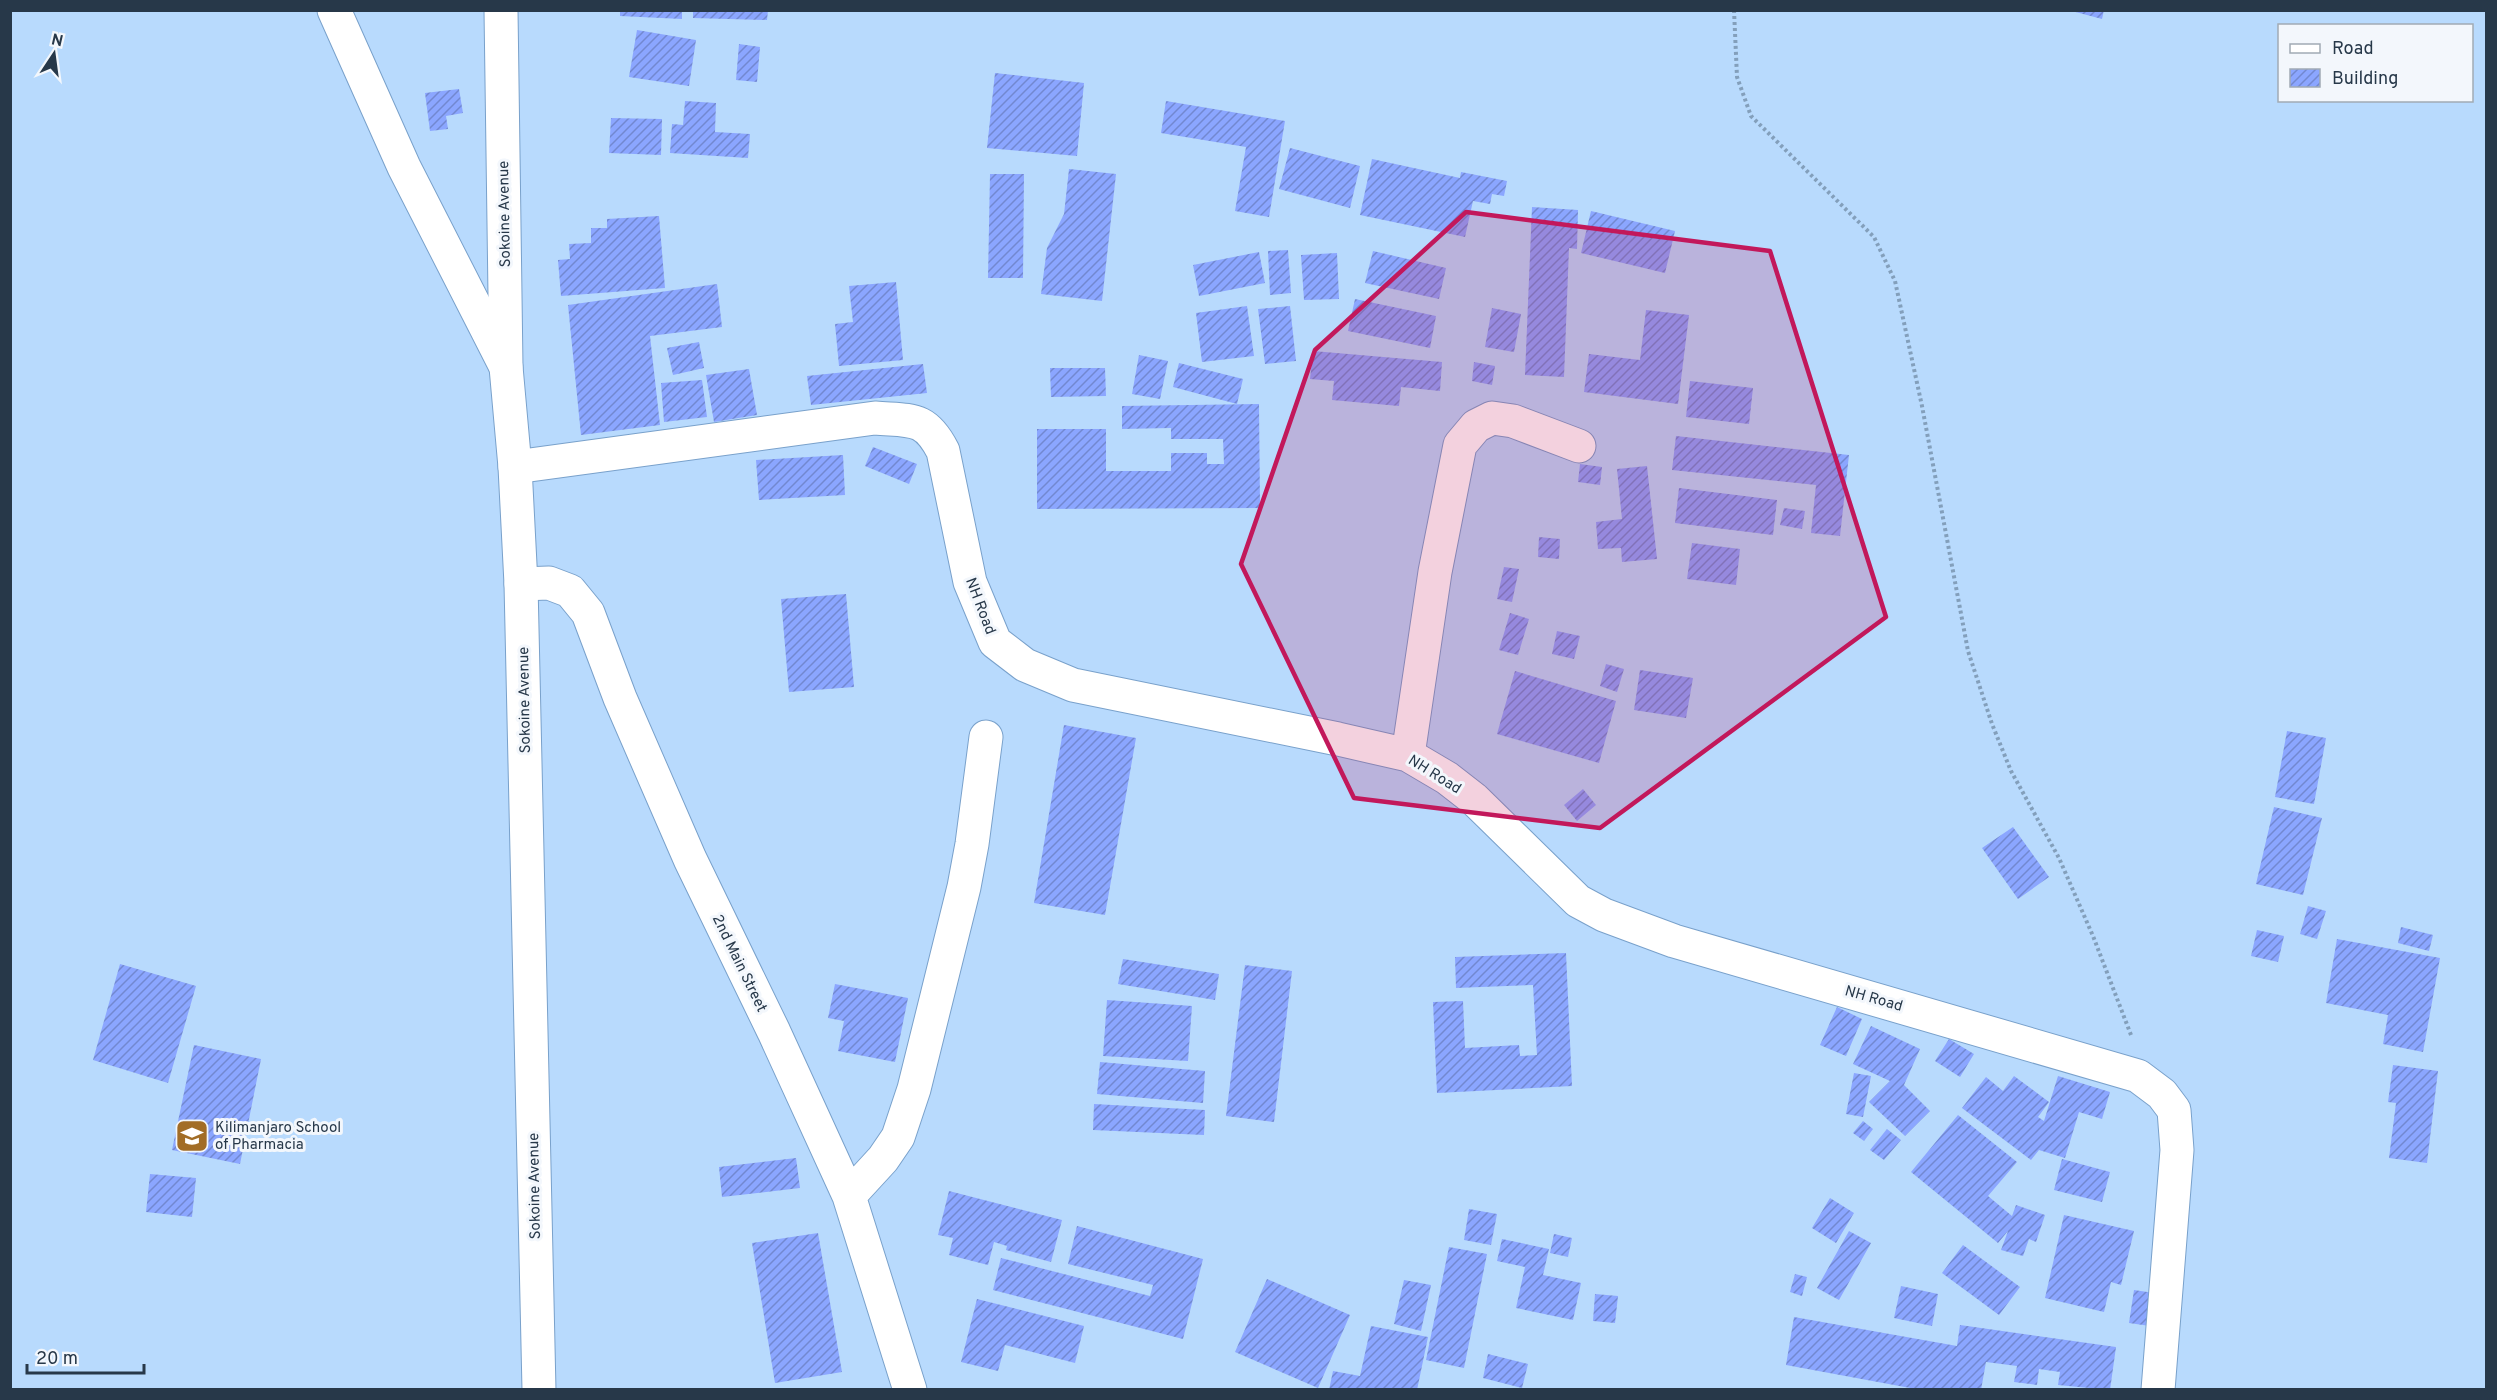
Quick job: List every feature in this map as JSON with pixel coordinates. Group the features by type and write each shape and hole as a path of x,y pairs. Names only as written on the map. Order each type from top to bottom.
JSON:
{"street":[{"path":"334,10 404,167 506,367"},
{"name":"Sokoine Avenue","path":"501,10 506,367 515,467 521,584 538,1389"},
{"name":"NH Road","path":"515,467 876,418 915,421 933,432 944,451 970,582 995,642 1025,665 1073,685 1338,739 1408,756 1447,778 1474,800 1578,901 1604,915 1674,941 2138,1076 2162,1094 2174,1110 2177,1150 2158,1389"},
{"path":"1408,756 1435,572 1460,445 1476,426 1492,418 1513,421 1579,446"},
{"name":"2nd Main Street","path":"521,584 549,583 570,591 588,613 620,698 690,860 774,1032 849,1196 910,1389"},
{"path":"849,1196 883,1160 898,1137 914,1089 964,887 986,737"}],"path":[{"path":"1734,10 1737,77 1751,116 1874,237 1895,281 1922,406 1968,651 1992,724 2011,771 2059,858 2093,936 2130,1030 2138,1076"}],"highlighted area":[{"path":"1466,212 1770,251 1886,617 1600,828 1354,798 1241,564 1315,350"}],"building":[{"path":"620,10 682,10 682,19 620,16"},
{"path":"693,10 768,10 767,20 693,18"},
{"path":"2068,10 2104,10 2102,19"},
{"path":"637,30 696,40 689,86 629,77"},
{"path":"739,44 760,47 757,82 736,80"},
{"path":"995,73 1084,83 1077,156 987,148"},
{"path":"459,89 463,113 446,116 448,129 430,131 425,93"},
{"path":"685,101 716,103 715,132 750,134 748,158 670,153 672,124 683,125"},
{"path":"1166,101 1285,121 1269,217 1235,211 1246,147 1161,133"},
{"path":"611,118 662,119 661,155 609,153"},
{"path":"1290,148 1360,166 1350,208 1279,189"},
{"path":"1372,159 1460,178 1461,172 1507,181 1504,196 1492,194 1490,204 1473,201 1465,237 1360,215"},
{"path":"1069,169 1116,174 1102,301 1041,294 1047,248 1064,214"},
{"path":"990,174 1024,174 1023,278 988,278"},
{"path":"1532,207 1578,210 1577,249 1569,248 1564,377 1525,375"},
{"path":"1591,211 1675,231 1665,273 1581,253"},
{"path":"659,216 665,288 561,296 558,260 570,259 569,244 591,243 591,228 607,228 607,219"},
{"path":"1288,250 1291,293 1270,295 1268,251"},
{"path":"1373,251 1446,268 1439,299 1365,283"},
{"path":"1259,252 1265,283 1199,296 1193,265"},
{"path":"1337,253 1339,299 1304,300 1301,255"},
{"path":"896,282 903,360 839,366 835,324 853,322 849,286"},
{"path":"717,284 722,327 650,336 660,425 581,435 568,305"},
{"path":"1355,299 1436,316 1430,348 1348,331"},
{"path":"1247,306 1254,356 1202,362 1196,313"},
{"path":"1290,306 1296,361 1265,364 1258,309"},
{"path":"1492,308 1521,314 1514,352 1485,347"},
{"path":"1646,310 1689,315 1678,404 1584,392 1589,354 1640,360"},
{"path":"699,342 704,368 673,375 667,348"},
{"path":"1313,351 1442,362 1440,391 1401,387 1399,406 1332,400 1334,381 1310,379"},
{"path":"1139,355 1168,361 1160,399 1132,394"},
{"path":"1474,362 1495,366 1492,385 1472,381"},
{"path":"1179,363 1243,379 1237,404 1173,387"},
{"path":"923,364 927,393 811,405 807,376"},
{"path":"1050,368 1105,368 1106,396 1051,397"},
{"path":"749,369 757,415 714,422 706,375"},
{"path":"702,380 707,417 664,422 661,383"},
{"path":"1690,381 1753,388 1749,424 1686,417"},
{"path":"1259,404 1260,508 1037,509 1037,429 1106,429 1106,471 1171,471 1171,453 1207,453 1207,464 1224,464 1223,439 1171,439 1171,428 1122,429 1122,406"},
{"path":"1676,436 1849,455 1840,536 1811,533 1816,485 1672,470"},
{"path":"873,447 917,464 909,484 865,466"},
{"path":"843,455 845,495 759,500 756,460"},
{"path":"1580,464 1602,467 1600,485 1578,482"},
{"path":"1647,466 1657,559 1622,562 1621,548 1598,549 1596,522 1622,519 1617,469"},
{"path":"1679,488 1777,500 1773,535 1675,523"},
{"path":"1784,508 1805,511 1802,529 1780,525"},
{"path":"1539,537 1560,539 1559,559 1538,557"},
{"path":"1692,543 1740,549 1736,585 1687,579"},
{"path":"1504,567 1519,569 1512,602 1497,599"},
{"path":"846,594 854,687 789,692 781,599"},
{"path":"1510,613 1529,619 1518,655 1499,650"},
{"path":"1557,631 1580,636 1574,659 1552,654"},
{"path":"1606,664 1624,669 1617,692 1600,686"},
{"path":"1640,670 1693,678 1686,718 1634,710"},
{"path":"1515,671 1616,701 1599,763 1497,734"},
{"path":"1064,725 1136,738 1105,915 1034,903"},
{"path":"2287,731 2326,738 2314,804 2275,797"},
{"path":"1583,789 1596,805 1577,821 1564,805"},
{"path":"2274,807 2322,818 2303,895 2256,884"},
{"path":"2013,827 2049,877 2018,899 1982,848"},
{"path":"2308,906 2326,911 2317,939 2300,934"},
{"path":"2401,927 2433,935 2429,951 2398,943"},
{"path":"2257,930 2284,936 2278,962 2251,956"},
{"path":"2337,939 2440,958 2423,1052 2383,1044 2388,1015 2326,1003"},
{"path":"1566,953 1572,1086 1437,1093 1433,1002 1463,1001 1465,1048 1519,1045 1520,1056 1537,1055 1533,985 1456,988 1455,957"},
{"path":"1123,959 1219,974 1215,1000 1118,984"},
{"path":"120,964 196,986 168,1083 93,1060"},
{"path":"1245,965 1292,971 1274,1122 1226,1116"},
{"path":"835,984 908,998 895,1062 838,1051 844,1021 828,1018"},
{"path":"1107,1000 1192,1006 1188,1061 1103,1056"},
{"path":"1837,1007 1862,1019 1846,1056 1820,1045"},
{"path":"1871,1026 1920,1049 1904,1085 1930,1111 1905,1136 1869,1102 1890,1081 1853,1064"},
{"path":"1949,1039 1974,1054 1960,1077 1935,1061"},
{"path":"194,1045 261,1059 240,1164 172,1150"},
{"path":"1100,1062 1205,1071 1203,1103 1097,1094"},
{"path":"2393,1065 2438,1071 2427,1163 2389,1158 2396,1103 2388,1102"},
{"path":"1854,1073 1871,1076 1863,1117 1846,1114"},
{"path":"2014,1076 2049,1102 2038,1117 2044,1121 2058,1076 2110,1092 2102,1119 2079,1112 2065,1158 2039,1150 2031,1160 1962,1108 1986,1077 2003,1091"},
{"path":"1094,1104 1205,1110 1204,1135 1093,1130"},
{"path":"1958,1115 2017,1162 1988,1196 2012,1216 2016,1205 2045,1215 2036,1242 2029,1239 2023,1256 2001,1250 2008,1231 1998,1243 1911,1172"},
{"path":"1863,1121 1873,1129 1864,1141 1853,1133"},
{"path":"1887,1129 1901,1140 1884,1160 1870,1150"},
{"path":"796,1158 800,1188 722,1197 719,1167"},
{"path":"2062,1159 2110,1172 2102,1202 2054,1190"},
{"path":"150,1174 196,1178 192,1217 146,1212"},
{"path":"949,1191 1062,1220 1051,1262 1006,1250 1007,1246 994,1242 988,1265 949,1255 953,1238 938,1235"},
{"path":"1830,1198 1854,1213 1836,1243 1812,1228"},
{"path":"1469,1209 1497,1214 1491,1245 1464,1240"},
{"path":"2064,1215 2134,1231 2121,1285 2111,1282 2104,1312 2045,1298"},
{"path":"1077,1226 1203,1259 1183,1339 993,1290 1001,1258 1150,1296 1153,1285 1068,1264"},
{"path":"1849,1231 1871,1243 1839,1300 1817,1288"},
{"path":"818,1233 842,1372 775,1383 752,1243"},
{"path":"1554,1234 1572,1238 1568,1257 1550,1253"},
{"path":"1502,1239 1549,1249 1543,1275 1581,1283 1573,1320 1516,1308 1525,1267 1497,1261"},
{"path":"1963,1245 2020,1287 1999,1315 1942,1273"},
{"path":"1449,1247 1487,1254 1464,1368 1426,1360"},
{"path":"1795,1274 1807,1277 1802,1296 1790,1292"},
{"path":"1267,1279 1350,1315 1318,1388 1235,1352"},
{"path":"1404,1280 1431,1285 1421,1331 1394,1324"},
{"path":"1901,1286 1938,1294 1932,1326 1894,1318"},
{"path":"2134,1290 2154,1293 2150,1326 2129,1323"},
{"path":"1595,1294 1618,1296 1615,1323 1593,1321"},
{"path":"977,1299 1084,1326 1075,1363 1005,1345 998,1371 961,1362"},
{"path":"1794,1317 1957,1346 1960,1325 2116,1347 2110,1390 2058,1385 2060,1372 2039,1369 2037,1385 2014,1382 2017,1366 1986,1362 1981,1390 1921,1390 1786,1365"},
{"path":"1371,1326 1428,1337 1417,1390 1329,1390 1333,1371 1360,1376"},
{"path":"1488,1354 1528,1364 1522,1388 1483,1378"}],"place":[{"name":"Kilimanjaro School of Pharmacia","path":"192,1136"}]}
